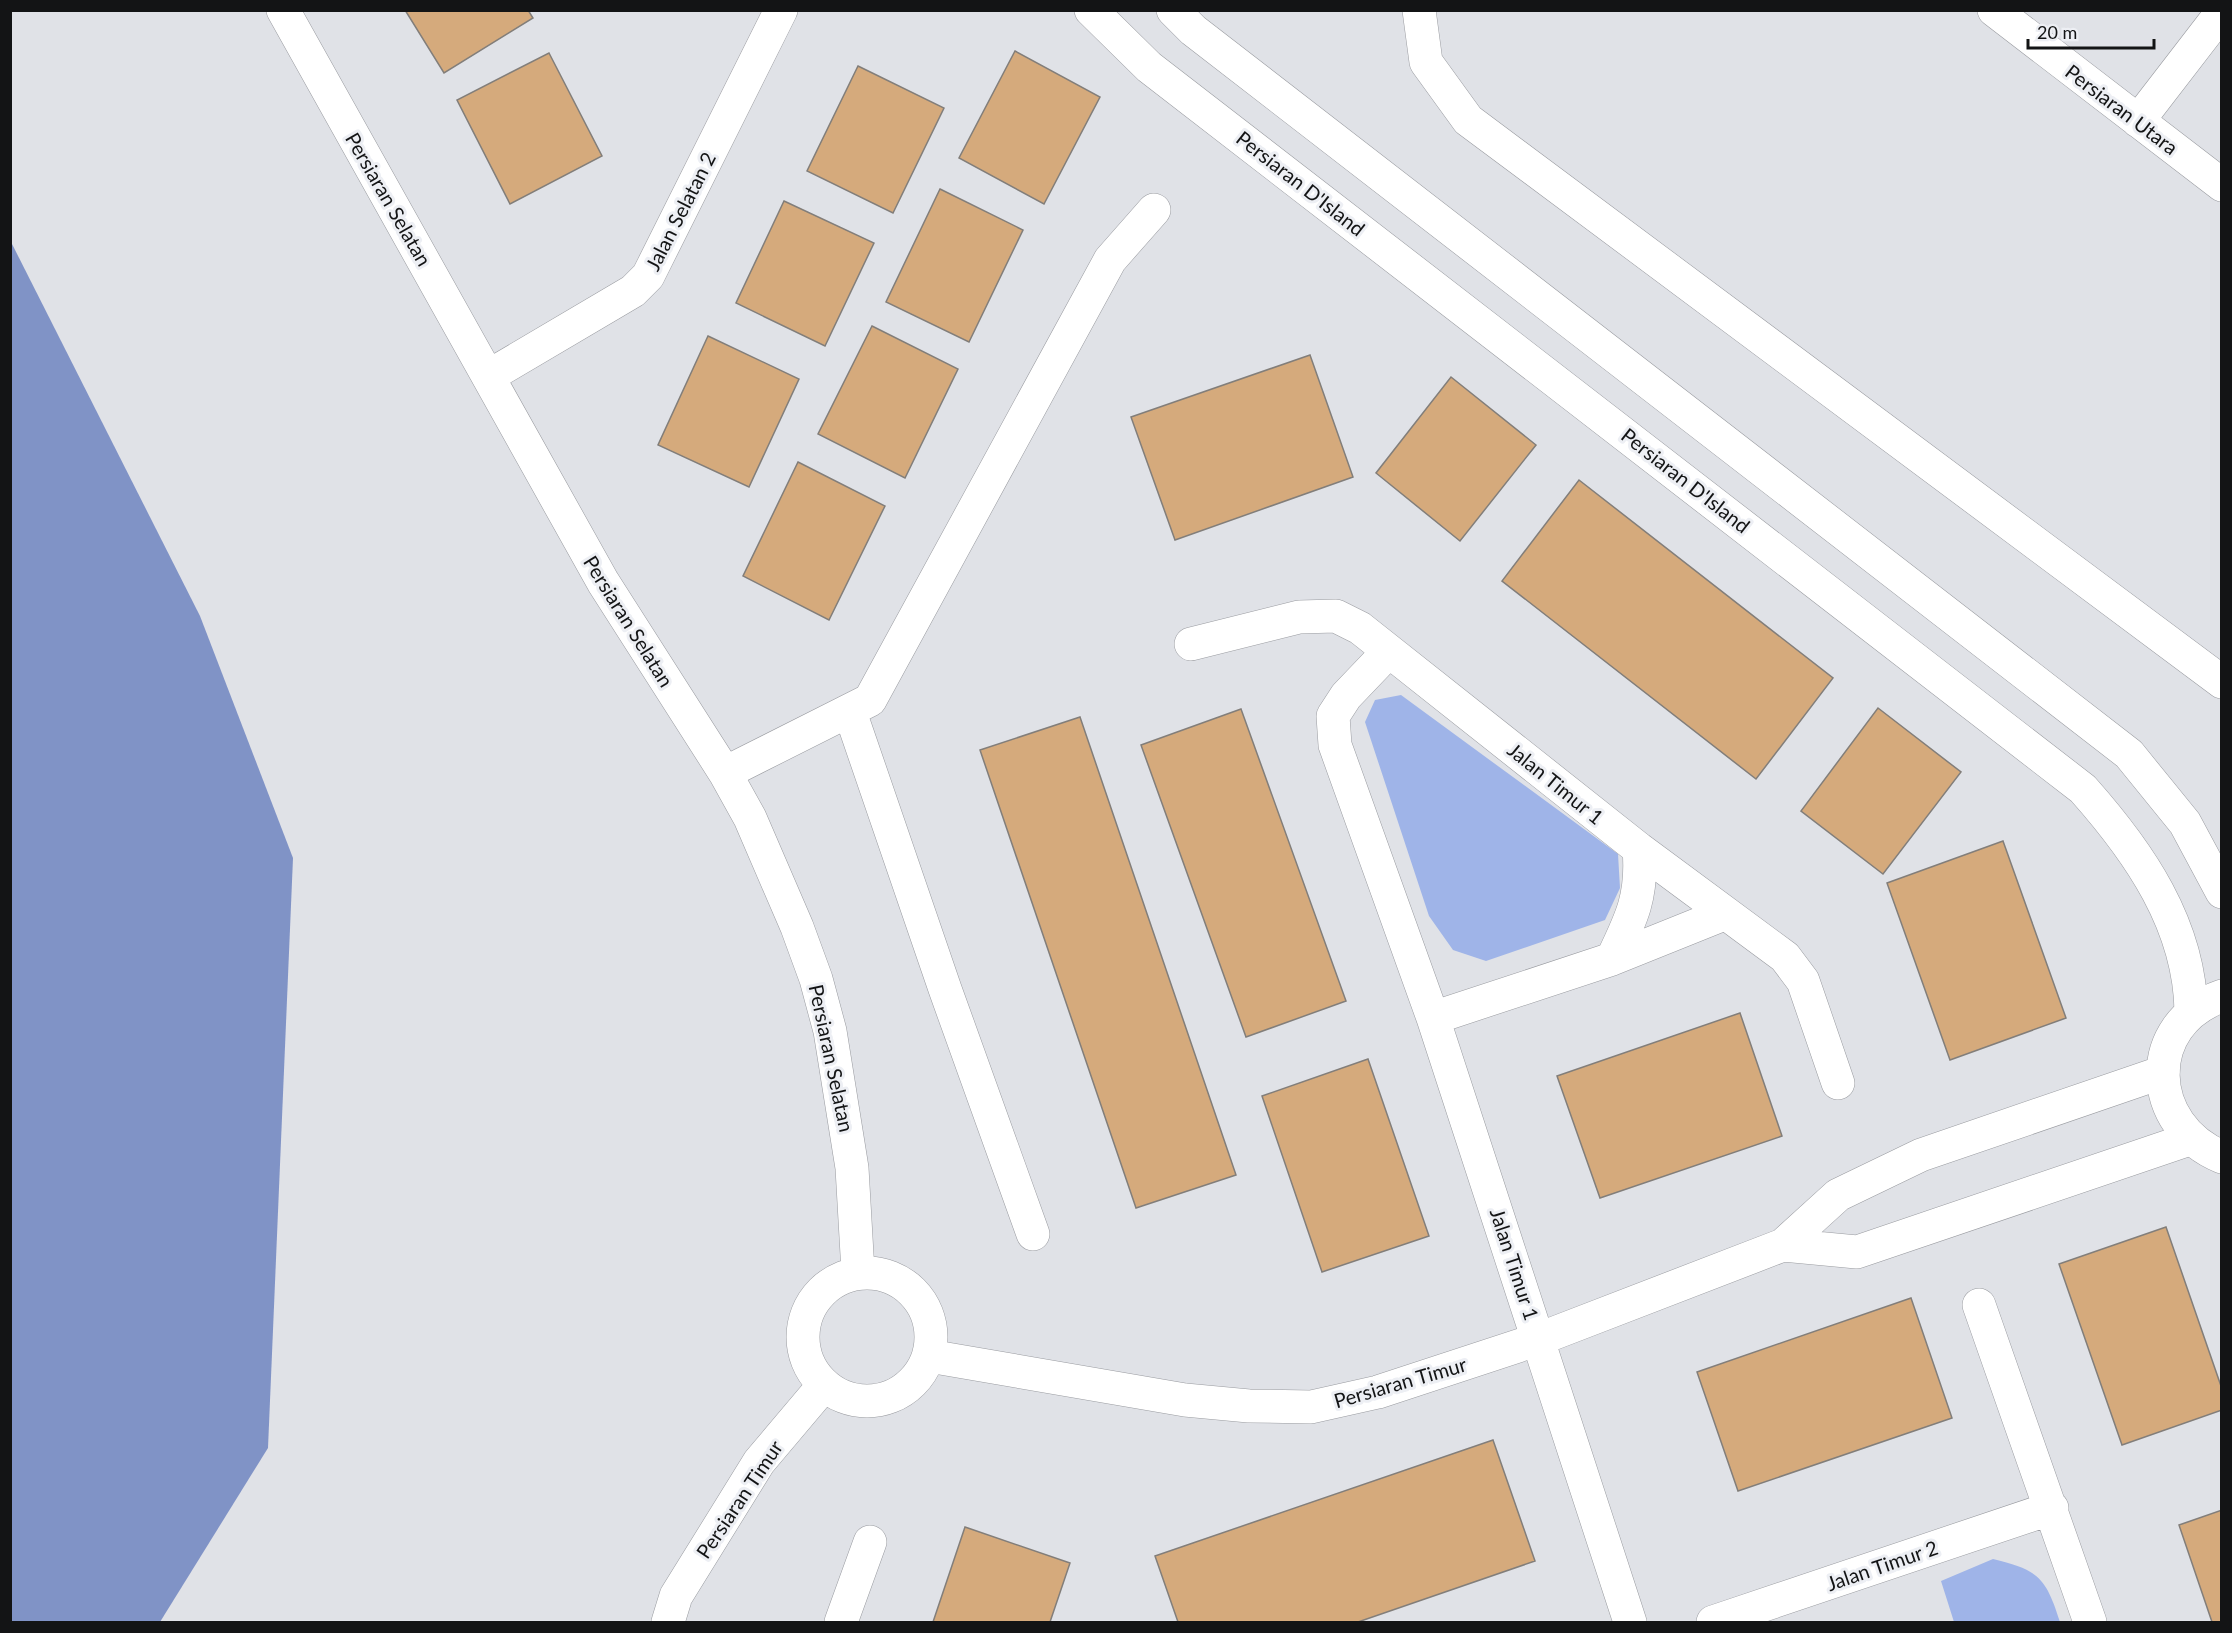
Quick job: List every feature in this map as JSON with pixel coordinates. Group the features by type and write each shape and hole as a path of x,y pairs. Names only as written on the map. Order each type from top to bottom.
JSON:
{"street":[{"name":"Persiaran Selatan","path":"283,10 603,582 725,773 750,818 816,979 827,1020 848,1132 858,1272"},
{"name":"Jalan Selatan 2","path":"489,376 633,291 648,276 781,10"},
{"name":"Persiaran D'Island","path":"1091,10 1149,67 2084,789 2114,823 2156,884 2175,932 2191,986 2192,1012"},
{"path":"1173,10 1202,37 2129,754 2185,823 2222,891"},
{"path":"1419,10 1426,62 1468,120 2222,682"},
{"name":"Persiaran Utara","path":"1994,10 2222,185"},
{"path":"2138,121 2222,12"},
{"path":"725,773 870,700 1110,260 1154,210"},
{"name":"Jalan Timur 1","path":"1191,644 1299,617 1336,616 1360,628 1639,849 1785,957 1803,981 1838,1083"},
{"name":"Jalan Timur 1","path":"1389,651 1346,696 1333,716 1335,745 1433,1018 1630,1623"},
{"path":"850,712 1033,1234"},
{"path":"1612,959 1631,920 1642,878 1639,849"},
{"path":"1433,1018 1612,959 1724,914"},
{"path":"2222,996 2208,1001 2192,1012 2172,1040 2163,1072 2169,1108 2190,1138 2206,1150 2222,1157"},
{"path":"1783,1245 1839,1195 1921,1155 2163,1072"},
{"path":"1783,1245 1857,1251 2190,1138"},
{"name":"Persiaran Timur","path":"929,1356 1185,1400 1250,1406 1311,1407 1378,1392 1539,1339 1783,1245"},
{"path":"858,1272 880,1273 900,1281 916,1294 927,1313 932,1334 929,1356 919,1375 904,1390 885,1399 863,1401 842,1397 824,1385 811,1369 804,1348 803,1327 809,1307 821,1290 838,1278 858,1272"},
{"path":"1979,1305 2052,1508 2090,1623"},
{"name":"Persiaran Timur","path":"668,1623 676,1596 759,1462 824,1385"},
{"name":"Jalan Timur 2","path":"1713,1623 2052,1508"},
{"path":"840,1623 870,1542"}],"shaded area":[{"path":"10,240 200,616 293,858 268,1448 160,1622 11,1622"},
{"path":"1401,695 1618,854 1620,888 1605,920 1486,961 1453,950 1429,916 1365,722 1375,700"},
{"path":"1993,1559 2021,1567 2039,1578 2050,1595 2060,1622 1954,1622 1941,1581"}],"building":[{"path":"405,10 528,10 533,18 444,73"},
{"path":"1015,51 1100,97 1044,204 959,158"},
{"path":"549,53 602,156 510,204 457,100"},
{"path":"858,66 944,108 893,213 807,171"},
{"path":"940,189 1023,230 969,342 886,302"},
{"path":"784,201 874,243 825,346 736,303"},
{"path":"872,326 958,369 905,478 818,434"},
{"path":"708,336 799,379 749,487 658,445"},
{"path":"1310,355 1353,477 1175,540 1131,417"},
{"path":"1451,377 1536,445 1460,541 1376,473"},
{"path":"798,462 885,506 829,620 743,576"},
{"path":"1579,480 1833,678 1756,779 1502,581"},
{"path":"1878,708 1961,772 1883,874 1801,811"},
{"path":"1241,709 1346,1001 1246,1037 1141,745"},
{"path":"1080,717 1236,1175 1136,1208 980,750"},
{"path":"2003,841 2066,1018 1950,1060 1887,883"},
{"path":"1740,1013 1782,1136 1600,1198 1557,1076"},
{"path":"1368,1059 1429,1236 1322,1272 1262,1096"},
{"path":"2166,1227 2222,1389 2222,1410 2122,1445 2059,1264"},
{"path":"1911,1298 1952,1418 1738,1491 1697,1372"},
{"path":"1493,1440 1535,1561 1358,1622 1178,1622 1155,1556"},
{"path":"2222,1510 2222,1622 2212,1622 2179,1525"},
{"path":"965,1527 1070,1563 1050,1622 933,1622"}]}
